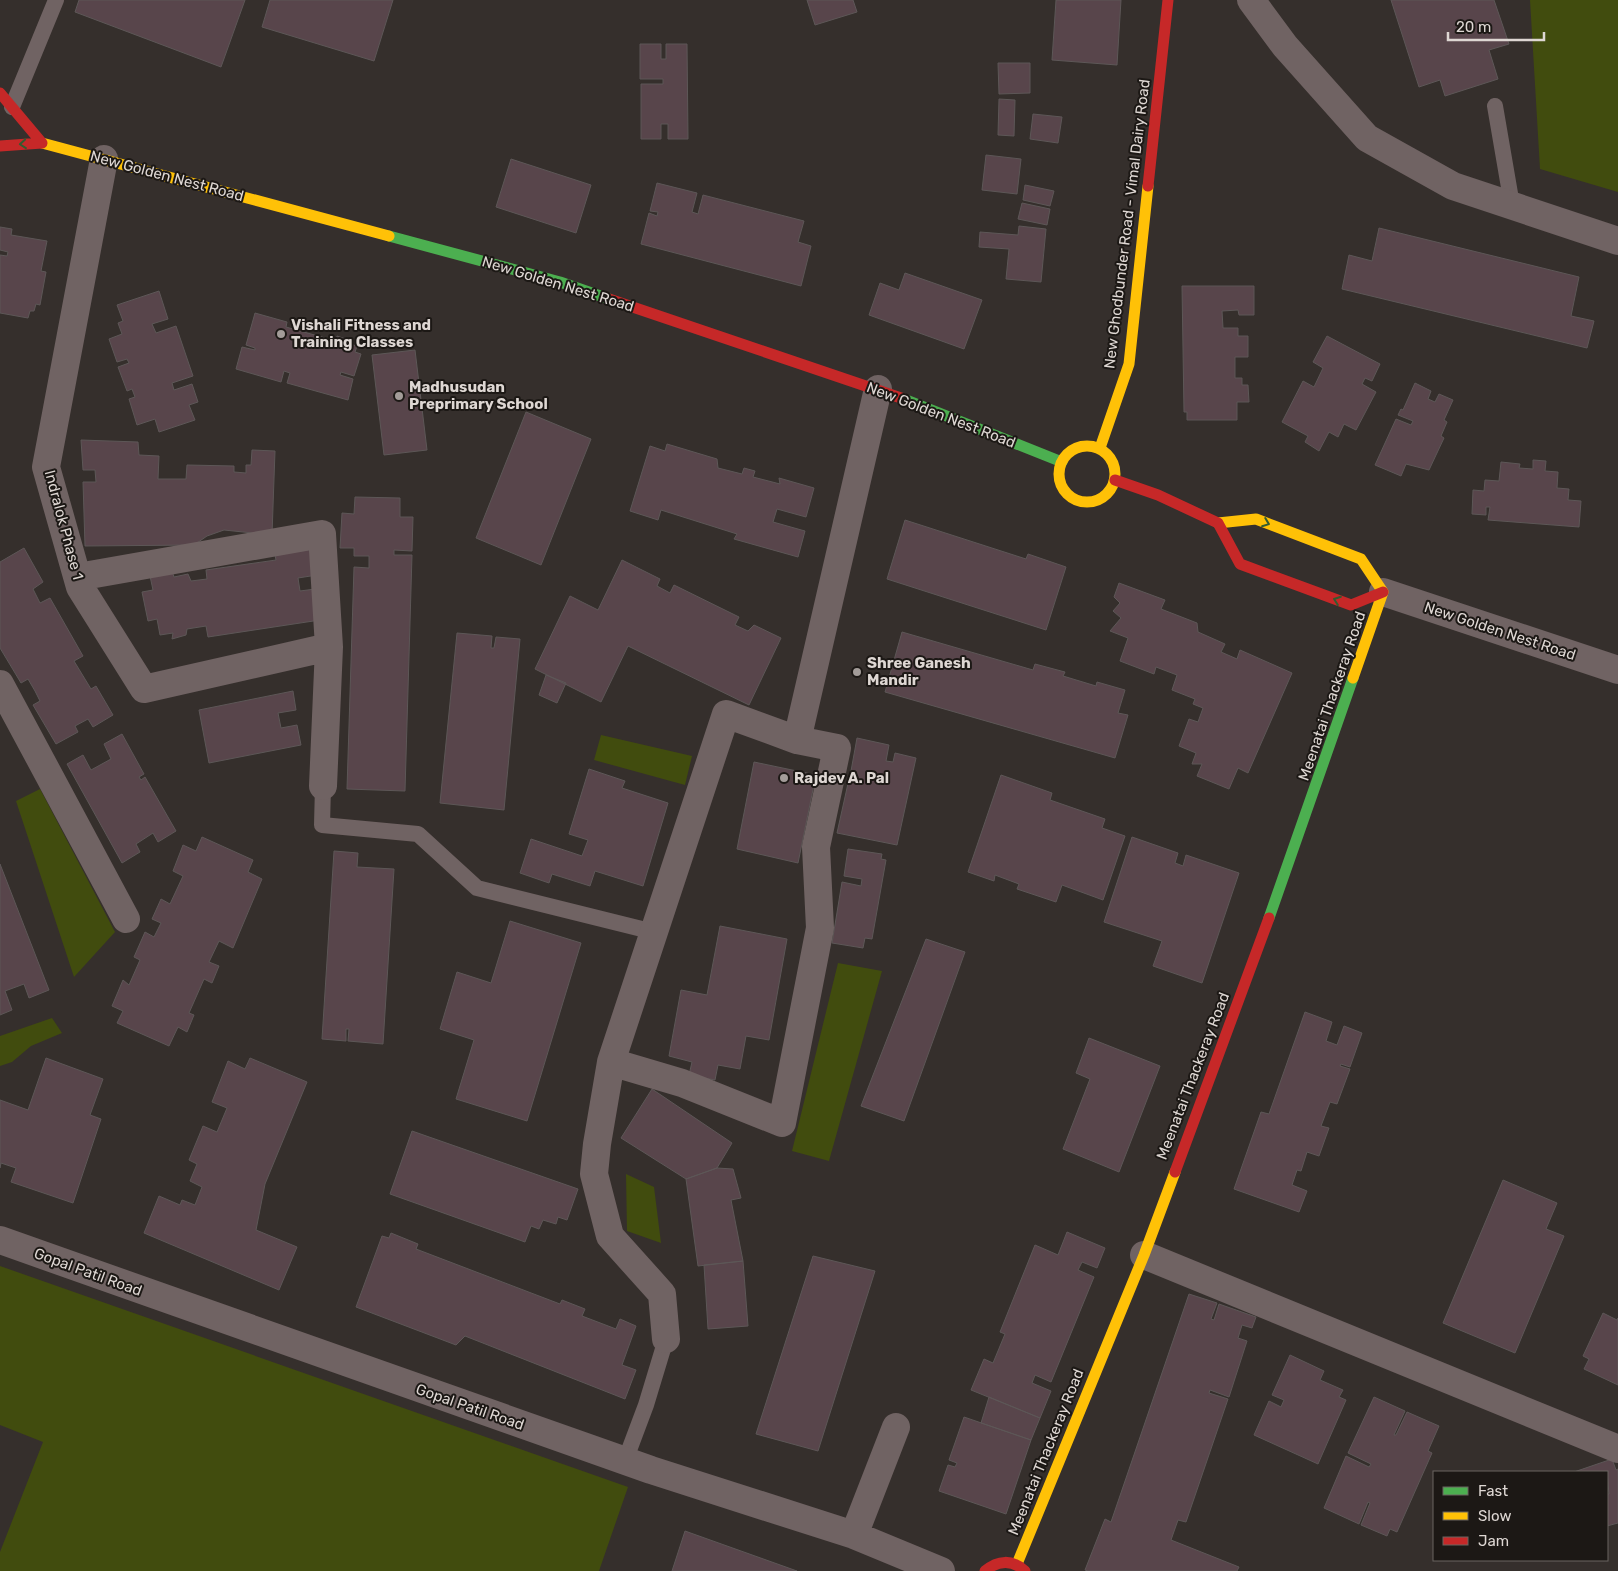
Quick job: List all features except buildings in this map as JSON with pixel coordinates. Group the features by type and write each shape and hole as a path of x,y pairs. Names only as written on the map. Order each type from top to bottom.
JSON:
{"street":[{"name":"New Ghodbunder Road - Vimal Dairy Road","path":"1100,448 1129,364 1168,0"},
{"path":"1251,0 1285,46 1367,138 1454,186 1618,241"},
{"path":"0,93 42,143"},
{"name":"New Golden Nest Road","path":"0,146 42,143 104,158 560,282 878,389 1062,462"},
{"name":"Indralok Phase 1","path":"104,158 46,467 80,586 144,689 329,647"},
{"path":"797,740 878,389"},
{"path":"1082,446 1100,448 1112,462 1115,480 1111,489 1097,500 1087,502 1078,500 1064,488 1060,471 1062,462 1074,450 1082,446"},
{"path":"1115,480 1158,495 1218,523 1256,519 1361,559 1383,592 1351,605 1240,564 1218,523"},
{"path":"78,577 322,534 329,647 323,786"},
{"name":"New Golden Nest Road","path":"1383,592 1618,670"},
{"name":"Meenatai Thackeray Road","path":"1021,1567 1144,1255 1297,842 1383,592"},
{"path":"0,684 126,919"},
{"path":"611,1062 682,1083 782,1123 820,928 816,847 837,748 797,740 726,714 611,1062 594,1174 610,1236 662,1294 666,1339"},
{"name":"Gopal Patil Road","path":"0,1240 625,1461 854,1535 941,1571"},
{"path":"1144,1255 1618,1448"},
{"path":"854,1535 896,1427"},
{"path":"985,1571 991,1565 1000,1562 1021,1567"}],"lane":[{"path":"12,107 56,0"},
{"path":"1495,106 1512,205"},
{"path":"323,786 322,825 418,834 477,888 654,932"},
{"path":"625,1461 646,1405 666,1339"}],"green space":[{"path":"1530,0 1618,0 1618,192 1540,169"},
{"path":"601,735 692,756 685,785 594,760"},
{"path":"40,789 115,932 74,977 16,801"},
{"path":"838,963 882,971 829,1161 792,1151"},
{"path":"52,1018 62,1033 31,1046 12,1062 0,1066 0,1036"},
{"path":"626,1174 654,1187 661,1243 627,1231"},
{"path":"0,1266 628,1487 599,1571 0,1571 0,1552 43,1442 0,1425"}],"traffic: fast":[{"path":"389,236 560,282 609,299"},
{"path":"904,399 1062,462"},
{"path":"1269,918 1353,678"}],"traffic: slow":[{"path":"42,143 389,236"},
{"path":"1100,448 1129,364 1148,186"},
{"path":"1087,446 1098,448 1107,454 1113,463 1115,474 1113,485 1107,494 1098,500 1087,502 1076,500 1067,494 1061,485 1059,474 1061,463 1067,454 1076,448 1087,446"},
{"path":"1218,523 1256,519 1361,559 1383,592"},
{"path":"1353,678 1383,592"},
{"path":"1017,1564 1144,1255 1175,1172"}],"traffic: jam":[{"path":"1148,186 1168,0"},
{"path":"0,93 42,143 0,146"},
{"path":"609,299 904,399"},
{"path":"1115,480 1158,495 1218,523"},
{"path":"1218,523 1240,564 1351,605 1383,592"},
{"path":"1175,1172 1269,918"},
{"path":"985,1571 990,1567 1005,1562 1015,1564 1025,1571"}],"place":[{"name":"Vishali Fitness and Training Classes","path":"281,334"},
{"name":"Madhusudan Preprimary School","path":"399,396"},
{"name":"Shree Ganesh Mandir","path":"857,672"},
{"name":"Rajdev A. Pal","path":"784,778"}]}
